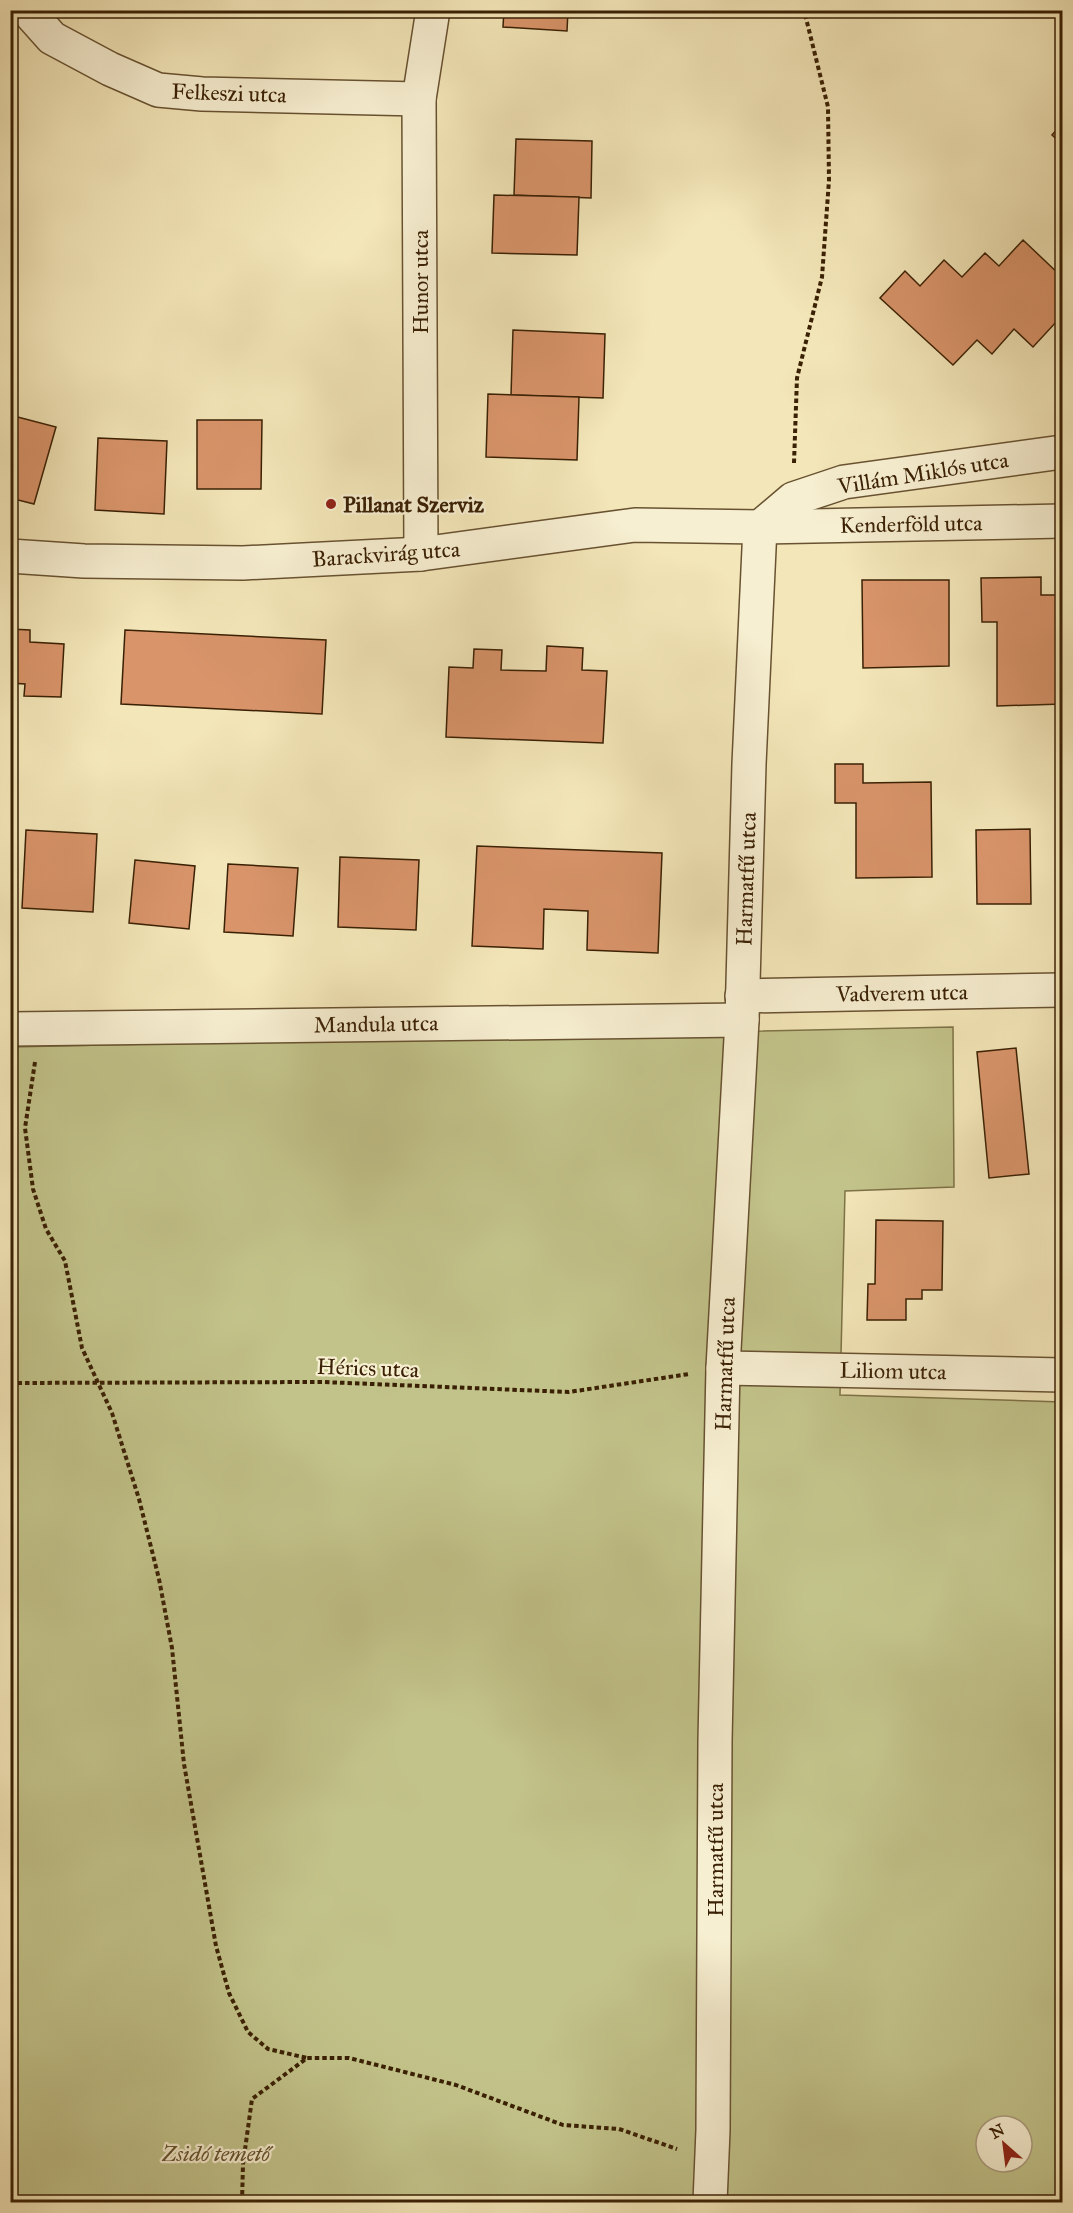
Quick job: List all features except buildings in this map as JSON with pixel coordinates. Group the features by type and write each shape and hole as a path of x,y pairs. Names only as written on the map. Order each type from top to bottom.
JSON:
{"street":[{"name":"Felkeszi utca","path":"27,10 52,38 110,69 158,90 202,94 419,99"},
{"name":"Hunor utca","path":"421,554 419,99 433,10"},
{"name":"Villám Miklós utca","path":"760,526 793,499 844,482 1062,452"},
{"name":"Kenderföld utca","path":"760,526 1062,521"},
{"name":"Barackvirág utca","path":"10,556 84,561 243,563 421,554 635,525 760,526"},
{"name":"Harmatfű utca","path":"710,2202 713,2119 715,1741 723,1368 742,1008 749,764 760,526"},
{"name":"Vadverem utca","path":"742,1008 1062,990"},
{"name":"Mandula utca","path":"26,1029 742,1008"},
{"name":"Liliom utca","path":"723,1368 1062,1375"}],"path":[{"path":"793,499 797,378 822,277 829,180 828,107 804,10"},
{"path":"26,1029 25,1128 33,1189 46,1229 65,1261 82,1348 96,1383 112,1413 139,1499 159,1579 172,1648 184,1764 216,1946 229,1993 248,2032 268,2049 307,2058 349,2058 456,2085 562,2126 619,2129 711,2160"},
{"name":"Hérics utca","path":"10,1383 323,1382 569,1392 723,1368"},
{"path":"242,2202 243,2164 252,2100 307,2058"}],"green space":[{"name":"Zsidó temető","path":"953,1027 954,1187 845,1191 840,1395 1062,1402 1062,2202 11,2202 10,1047"}],"place":[{"name":"Pillanat Szerviz","path":"331,504"}]}
